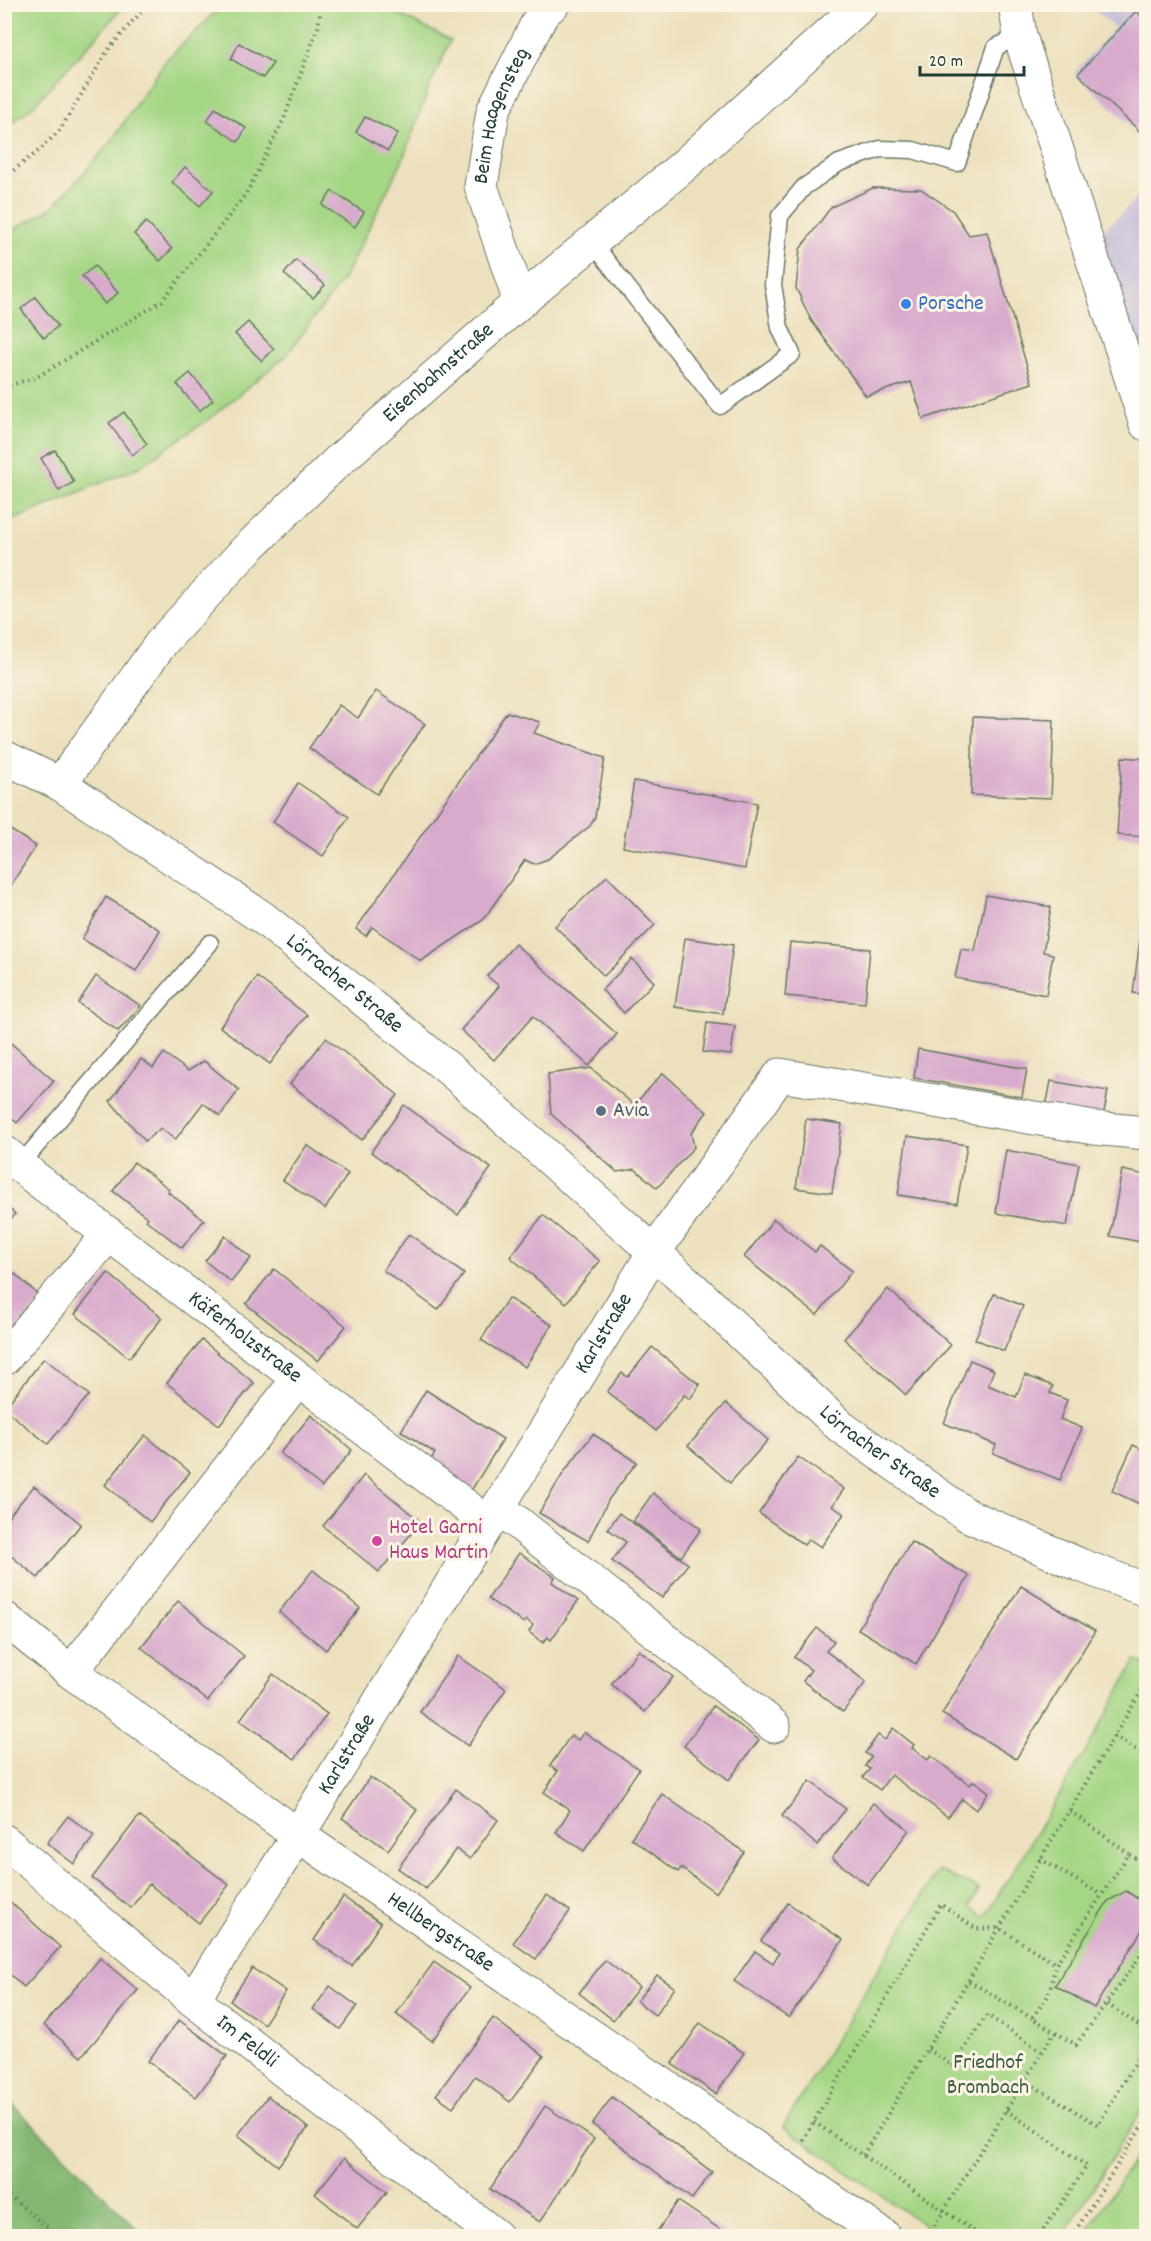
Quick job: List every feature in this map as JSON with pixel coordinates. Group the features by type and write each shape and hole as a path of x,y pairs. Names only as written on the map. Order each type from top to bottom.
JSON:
{"street":[{"name":"Beim Haagensteg","path":"520,302 481,186 493,111 542,14 553,4"},
{"name":"Eisenbahnstraße","path":"60,784 162,642 248,549 336,463 520,302 681,168 862,4"},
{"path":"1017,20 1146,424"},
{"name":"Lörracher Straße","path":"4,757 60,784 263,918 455,1074 654,1252 841,1427 967,1515 1080,1565 1146,1590"},
{"path":"654,1252 780,1075 1094,1128 1146,1133"},
{"name":"Käferholzstraße","path":"12,1158 298,1378 493,1515"},
{"path":"4,1359 109,1234"},
{"name":"Karlstraße","path":"193,2000 298,1836 654,1252"},
{"path":"71,1672 298,1378"},
{"path":"493,1515 774,1726"},
{"name":"Hellbergstraße","path":"4,1618 71,1672 298,1836 884,2236"},
{"name":"Im Feldli","path":"4,1840 193,2000 496,2236"}],"lane":[{"path":"592,242 720,406 792,354 780,328 773,285 780,216 804,187 839,163 880,149 913,150 957,163 996,47 1017,20"},
{"path":"12,1158 210,943"}],"path":[{"path":"4,178 43,147 60,130 108,50 149,4"},
{"path":"4,387 37,377 162,301 246,194 284,119 318,27 322,4"},
{"path":"863,2155 969,1982 1114,1736 1144,1687 1146,1688"},
{"path":"1114,1736 1146,1756"},
{"path":"1070,1810 1146,1865"},
{"path":"1032,2018 1048,1995 1056,1964 1130,1854"},
{"path":"1040,1859 1102,1895"},
{"path":"784,2168 814,2122 941,1904 976,1929 999,1928 1056,1964"},
{"path":"969,1982 1076,2045 1146,1948"},
{"path":"1107,2004 1146,2030"},
{"path":"928,2049 953,2066 987,2015 1041,2051"},
{"path":"928,2236 1054,2032"},
{"path":"1024,2079 1098,2125 1146,2045"},
{"path":"1006,2110 1087,2166 1039,2236"},
{"path":"1072,2236 1146,2120"},
{"path":"814,2122 981,2236"},
{"path":"4,2192 58,2236"}],"shaded area":[{"path":"1088,5 1146,5 1146,140 1074,73 1115,28"},
{"path":"1146,189 1146,387 1098,236"}],"green space":[{"path":"5,4 125,5 34,105 5,129"},
{"path":"223,5 379,5 451,40 431,83 402,161 345,276 286,356 209,419 139,467 11,521 4,519 4,235 52,208 110,143 165,61"},
{"name":"Friedhof Brombach","path":"1136,1660 1146,1664 1146,2104 1063,2236 940,2236 783,2127 938,1870 979,1889 970,1907 985,1917 1089,1746"},
{"path":"5,2097 144,2236 5,2236"},
{"path":"1146,2141 1146,2236 1084,2236"}],"building":[{"path":"1136,11 1146,20 1146,137 1078,74"},
{"path":"239,43 273,63 263,78 231,59"},
{"path":"215,108 246,128 238,142 207,121"},
{"path":"365,117 398,133 388,151 356,132"},
{"path":"185,167 213,191 200,206 172,182"},
{"name":"Porsche","path":"873,188 921,189 953,211 969,235 987,232 1032,383 923,419 911,382 866,396 811,320 796,288 800,249 831,207"},
{"path":"332,191 364,212 355,227 322,205"},
{"path":"146,222 172,249 160,261 134,234"},
{"path":"296,260 325,285 313,298 284,274"},
{"path":"95,266 118,293 105,304 82,276"},
{"path":"35,297 58,326 44,338 21,309"},
{"path":"248,322 274,349 262,361 235,334"},
{"path":"190,373 213,400 199,411 177,384"},
{"path":"124,412 147,444 132,455 109,423"},
{"path":"55,450 74,482 59,491 41,458"},
{"path":"376,691 425,724 377,794 309,748 339,705 358,718"},
{"path":"507,712 540,722 534,733 605,758 595,817 590,826 548,859 534,864 525,860 483,920 421,961 372,927 366,936 356,929"},
{"path":"973,717 1054,720 1051,798 971,795"},
{"path":"1122,757 1146,759 1146,837 1117,835"},
{"path":"634,781 757,803 745,869 623,847"},
{"path":"298,783 349,817 323,856 273,822"},
{"path":"4,826 36,846 11,885 4,881"},
{"path":"607,876 655,925 604,976 555,926"},
{"path":"986,895 1051,907 1043,952 1053,954 1046,995 955,978 961,949 975,951"},
{"path":"106,897 160,930 136,971 82,939"},
{"path":"1144,909 1146,909 1146,995 1133,993"},
{"path":"685,938 733,945 723,1014 675,1007"},
{"path":"790,942 870,949 865,1003 785,996"},
{"path":"515,944 617,1034 589,1066 533,1016 494,1060 461,1030 499,986 487,976"},
{"path":"632,959 654,982 624,1013 602,990"},
{"path":"96,976 141,1006 118,1031 78,1003"},
{"path":"257,977 307,1015 270,1064 220,1027"},
{"path":"707,1023 735,1026 731,1055 703,1052"},
{"path":"4,1037 54,1081 17,1123 4,1111"},
{"path":"326,1038 398,1095 362,1140 290,1084"},
{"path":"918,1049 1027,1069 1022,1097 914,1078"},
{"path":"164,1053 188,1071 204,1061 239,1090 220,1116 203,1103 175,1140 161,1128 145,1141 110,1101 141,1059 153,1068"},
{"path":"591,1068 634,1105 663,1073 707,1112 691,1133 694,1147 657,1188 635,1169 617,1172 551,1114 548,1074"},
{"path":"1051,1081 1108,1091 1103,1117 1046,1107"},
{"path":"404,1105 491,1168 458,1215 371,1152"},
{"path":"806,1119 842,1124 832,1193 796,1188"},
{"path":"907,1136 967,1145 957,1204 898,1195"},
{"path":"307,1145 348,1174 325,1209 283,1180"},
{"path":"1006,1150 1079,1164 1067,1226 996,1213"},
{"path":"134,1162 204,1220 182,1248 113,1191"},
{"path":"1122,1170 1146,1175 1146,1243 1110,1236"},
{"path":"4,1204 15,1214 4,1226"},
{"path":"543,1215 600,1261 566,1303 510,1257"},
{"path":"774,1219 815,1252 820,1246 852,1271 817,1315 744,1257"},
{"path":"409,1234 464,1274 438,1310 383,1270"},
{"path":"225,1236 251,1258 231,1282 205,1261"},
{"path":"274,1269 346,1326 318,1361 246,1304"},
{"path":"108,1273 162,1318 129,1358 75,1314"},
{"path":"15,1274 43,1299 13,1332 4,1324 4,1285"},
{"path":"888,1289 951,1345 906,1395 844,1339"},
{"path":"994,1294 1023,1306 1004,1351 975,1339"},
{"path":"508,1298 552,1325 525,1367 481,1340"},
{"path":"202,1340 254,1383 219,1425 167,1383"},
{"path":"652,1347 700,1385 690,1399 684,1395 656,1431 607,1392 622,1373 628,1377"},
{"path":"44,1358 89,1395 48,1444 4,1409"},
{"path":"970,1360 994,1370 988,1385 1016,1397 1025,1375 1053,1386 1050,1393 1067,1400 1060,1419 1082,1428 1060,1480 993,1453 996,1445 944,1423"},
{"path":"426,1390 503,1439 471,1491 428,1464 435,1453 401,1431"},
{"path":"726,1403 768,1440 730,1483 688,1446"},
{"path":"311,1415 352,1450 322,1487 280,1453"},
{"path":"593,1434 637,1462 609,1499 588,1541 539,1513 564,1472"},
{"path":"145,1435 190,1472 150,1522 105,1485"},
{"path":"1133,1445 1146,1451 1146,1507 1112,1491"},
{"path":"798,1457 844,1489 832,1506 844,1514 821,1547 809,1539 804,1545 759,1513"},
{"path":"364,1475 421,1522 379,1572 323,1526"},
{"path":"34,1486 81,1524 38,1578 4,1550 4,1522"},
{"path":"653,1493 701,1529 681,1557 633,1521"},
{"path":"619,1513 688,1564 662,1598 612,1561 626,1542 608,1529"},
{"path":"911,1542 969,1576 916,1664 858,1629"},
{"path":"519,1553 555,1577 552,1582 578,1601 551,1640 548,1637 543,1643 529,1632 533,1625 526,1620 524,1623 488,1599"},
{"path":"313,1570 360,1608 326,1650 279,1612"},
{"path":"1021,1586 1095,1631 1016,1759 942,1714"},
{"path":"178,1601 244,1656 208,1701 141,1647"},
{"path":"817,1628 834,1641 826,1651 866,1682 843,1712 803,1681 811,1670 794,1657"},
{"path":"639,1650 673,1677 645,1712 611,1684"},
{"path":"458,1656 506,1689 468,1746 420,1712"},
{"path":"273,1674 327,1714 295,1759 240,1720"},
{"path":"713,1706 759,1740 729,1780 684,1746"},
{"path":"893,1728 914,1745 912,1748 928,1760 931,1756 970,1785 974,1781 989,1792 976,1810 962,1799 948,1817 891,1775 880,1790 863,1777 870,1769 865,1766 871,1757 865,1753 878,1735 885,1740"},
{"path":"584,1732 639,1769 584,1851 556,1832 570,1810 544,1792 558,1771 550,1766 571,1735 578,1740"},
{"path":"370,1777 417,1810 388,1850 342,1818"},
{"path":"810,1781 846,1809 817,1845 782,1816"},
{"path":"456,1789 498,1820 470,1859 456,1849 426,1889 398,1868"},
{"path":"662,1794 744,1852 716,1893 681,1868 678,1872 631,1838"},
{"path":"873,1803 909,1830 868,1885 832,1858"},
{"path":"68,1816 94,1836 74,1864 47,1843"},
{"path":"139,1816 229,1885 199,1923 149,1884 131,1908 92,1878"},
{"path":"1126,1891 1146,1904 1144,1927 1094,2008 1055,1985 1108,1901"},
{"path":"547,1895 570,1911 536,1959 513,1943"},
{"path":"343,1897 381,1923 352,1966 314,1940"},
{"path":"7,1899 60,1947 24,1987 4,1969 4,1902"},
{"path":"788,1903 843,1940 789,2018 734,1981 755,1951 773,1963 779,1953 761,1941"},
{"path":"100,1958 138,1990 81,2057 44,2025"},
{"path":"605,1960 639,1987 613,2020 579,1993"},
{"path":"434,1962 470,1988 432,2041 396,2014"},
{"path":"252,1968 286,1991 264,2024 230,2001"},
{"path":"657,1975 675,1988 655,2015 637,2001"},
{"path":"330,1986 357,2006 340,2029 313,2009"},
{"path":"493,2018 544,2056 510,2102 475,2076 453,2107 436,2095"},
{"path":"179,2020 227,2056 196,2097 148,2061"},
{"path":"700,2023 744,2053 716,2094 672,2064"},
{"path":"268,2096 308,2128 278,2166 238,2135"},
{"path":"612,2097 712,2172 692,2199 592,2124"},
{"path":"545,2106 594,2139 540,2222 490,2189"},
{"path":"344,2158 387,2192 357,2229 315,2194"},
{"path":"678,2201 724,2232 721,2236 654,2236"}],"place":[{"name":"Porsche","path":"906,304"},
{"name":"Avia","path":"601,1111"},
{"name":"Hotel Garni Haus Martin","path":"377,1541"}]}
